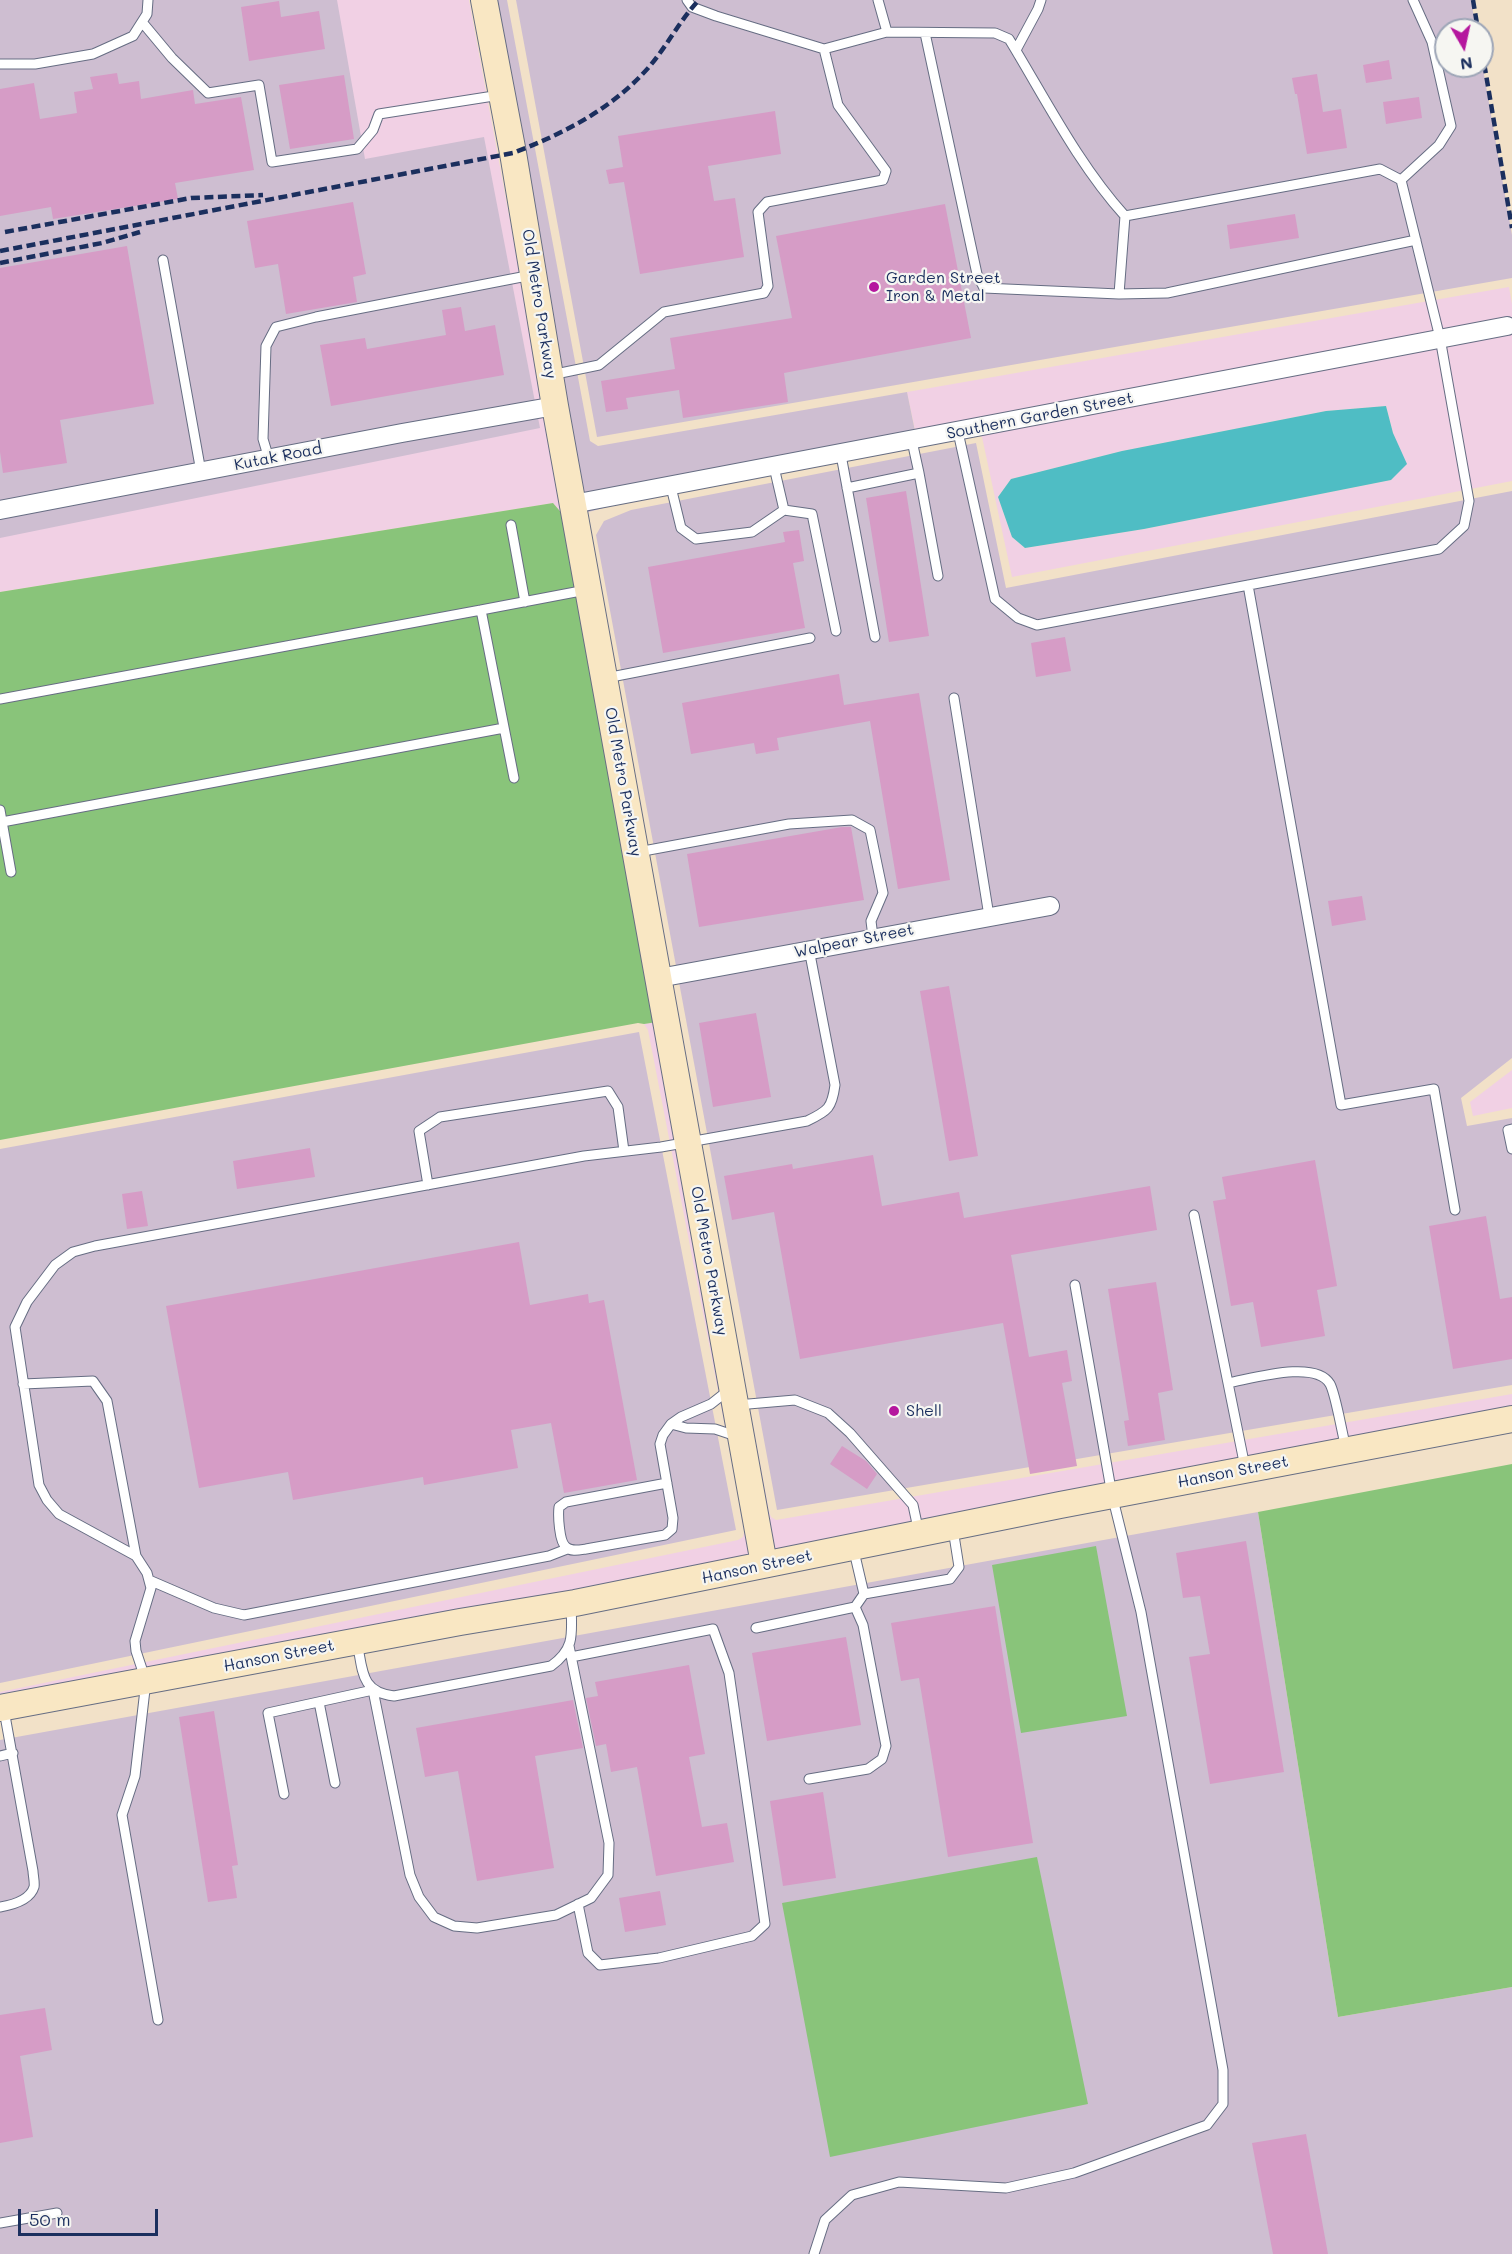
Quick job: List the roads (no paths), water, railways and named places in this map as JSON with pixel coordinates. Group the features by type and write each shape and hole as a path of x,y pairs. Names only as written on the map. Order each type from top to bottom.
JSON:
{"street":[{"name":"Old Metro Parkway","path":"484,0 764,1564"},
{"name":"Southern Garden Street","path":"573,504 1506,326"},
{"name":"Kutak Road","path":"0,510 555,406"},
{"name":"Walpear Street","path":"659,978 1050,906"},
{"name":"Hanson Street","path":"2,1708 357,1641 571,1604 1112,1495 1512,1419"}],"lane":[{"path":"0,64 35,64 93,54 133,36 147,14 148,0"},
{"path":"687,0 692,7 716,16 824,49 887,32 995,33 1009,39 1110,201 1125,216 1119,294"},
{"path":"878,0 887,32"},
{"path":"1016,50 1041,0"},
{"path":"1401,180 1438,145 1451,126 1432,42 1413,0"},
{"path":"142,22 171,58 208,93 259,86 272,162 357,149 373,130 379,114 502,94"},
{"path":"925,33 977,274 984,288 1119,294 1167,293 1416,240"},
{"path":"550,375 599,365 664,312 764,293 768,286 758,212 767,202 883,180 886,171 838,105 824,49"},
{"path":"958,432 995,599 1018,618 1037,625 1439,549 1464,526 1469,501 1440,338 1401,180 1380,169 1125,216"},
{"path":"162,260 201,472"},
{"path":"269,459 263,439 266,346 276,327 316,317 534,275"},
{"path":"912,441 938,576"},
{"path":"841,454 875,637"},
{"path":"774,467 784,510"},
{"path":"847,488 919,473"},
{"path":"671,487 681,528 696,539 752,532 784,510 812,514 836,631"},
{"path":"511,525 525,602"},
{"path":"1248,585 1341,1105 1434,1089 1455,1209"},
{"path":"0,699 589,590"},
{"path":"481,610 514,778"},
{"path":"604,678 810,638"},
{"path":"954,698 989,916"},
{"path":"2,822 504,728"},
{"path":"0,810 11,872"},
{"path":"636,852 789,824 852,820 870,830 883,893 871,921 873,937"},
{"path":"136,1556 59,1514 47,1500 39,1485 15,1327 27,1302 55,1265 73,1252 153,1235 584,1156 687,1142 807,1121 824,1113 833,1102 835,1085 809,950"},
{"path":"428,1185 419,1131 440,1117 608,1091 618,1107 624,1151"},
{"path":"1512,1129 1508,1130 1512,1149"},
{"path":"1194,1215 1245,1470"},
{"path":"814,2254 825,2220 852,2196 899,2182 1006,2188 1074,2173 1207,2125 1223,2104 1223,2070 1141,1612 1112,1495 1075,1285"},
{"path":"1228,1383 1303,1370 1322,1376 1330,1384 1346,1450"},
{"path":"24,1384 93,1382 107,1401 136,1556 147,1573 151,1588 147,1609 135,1641 146,1681 135,1776 122,1815 158,2020"},
{"path":"149,1580 214,1608 244,1615 549,1556 567,1549 586,1549 665,1535 672,1529 673,1518 660,1444 663,1435 671,1424 681,1417 734,1396 795,1400 828,1413 850,1433 913,1505 919,1533"},
{"path":"671,1424 686,1428 715,1429 741,1437"},
{"path":"567,1549 563,1544 558,1515 560,1507 566,1502 667,1483"},
{"path":"756,1628 855,1607 864,1594 950,1579 959,1567 953,1527"},
{"path":"853,1547 864,1594"},
{"path":"357,1641 366,1682 373,1690 381,1694 394,1696 551,1666 563,1657 572,1634 571,1604"},
{"path":"808,1779 868,1769 882,1759 886,1746 863,1625 855,1607"},
{"path":"571,1657 713,1629 729,1673 765,1924 752,1936 659,1958 600,1965 588,1953 578,1904"},
{"path":"373,1690 410,1875 419,1897 434,1917 454,1926 477,1928 556,1915 591,1898 608,1875 609,1842 568,1646"},
{"path":"284,1794 268,1713 373,1690"},
{"path":"319,1702 335,1783"},
{"path":"0,1907 27,1897 34,1886 13,1754 2,1708"},
{"path":"0,1756 13,1754"},
{"path":"0,2223 57,2212"}],"water":[{"path":"1386,406 1393,433 1407,464 1391,480 1144,529 1025,548 1012,537 998,497 1011,479 1122,451 1326,411"}],"railway":[{"path":"0,251 513,153 587,118 635,82 649,67 699,0"},
{"path":"1473,0 1476,18"},
{"path":"1487,78 1512,228"},
{"path":"5,232 191,198 263,195"},
{"path":"0,263 102,243 140,232"}],"place":[{"name":"Garden Street Iron & Metal","path":"874,287"},
{"name":"Shell","path":"894,1411"}]}
